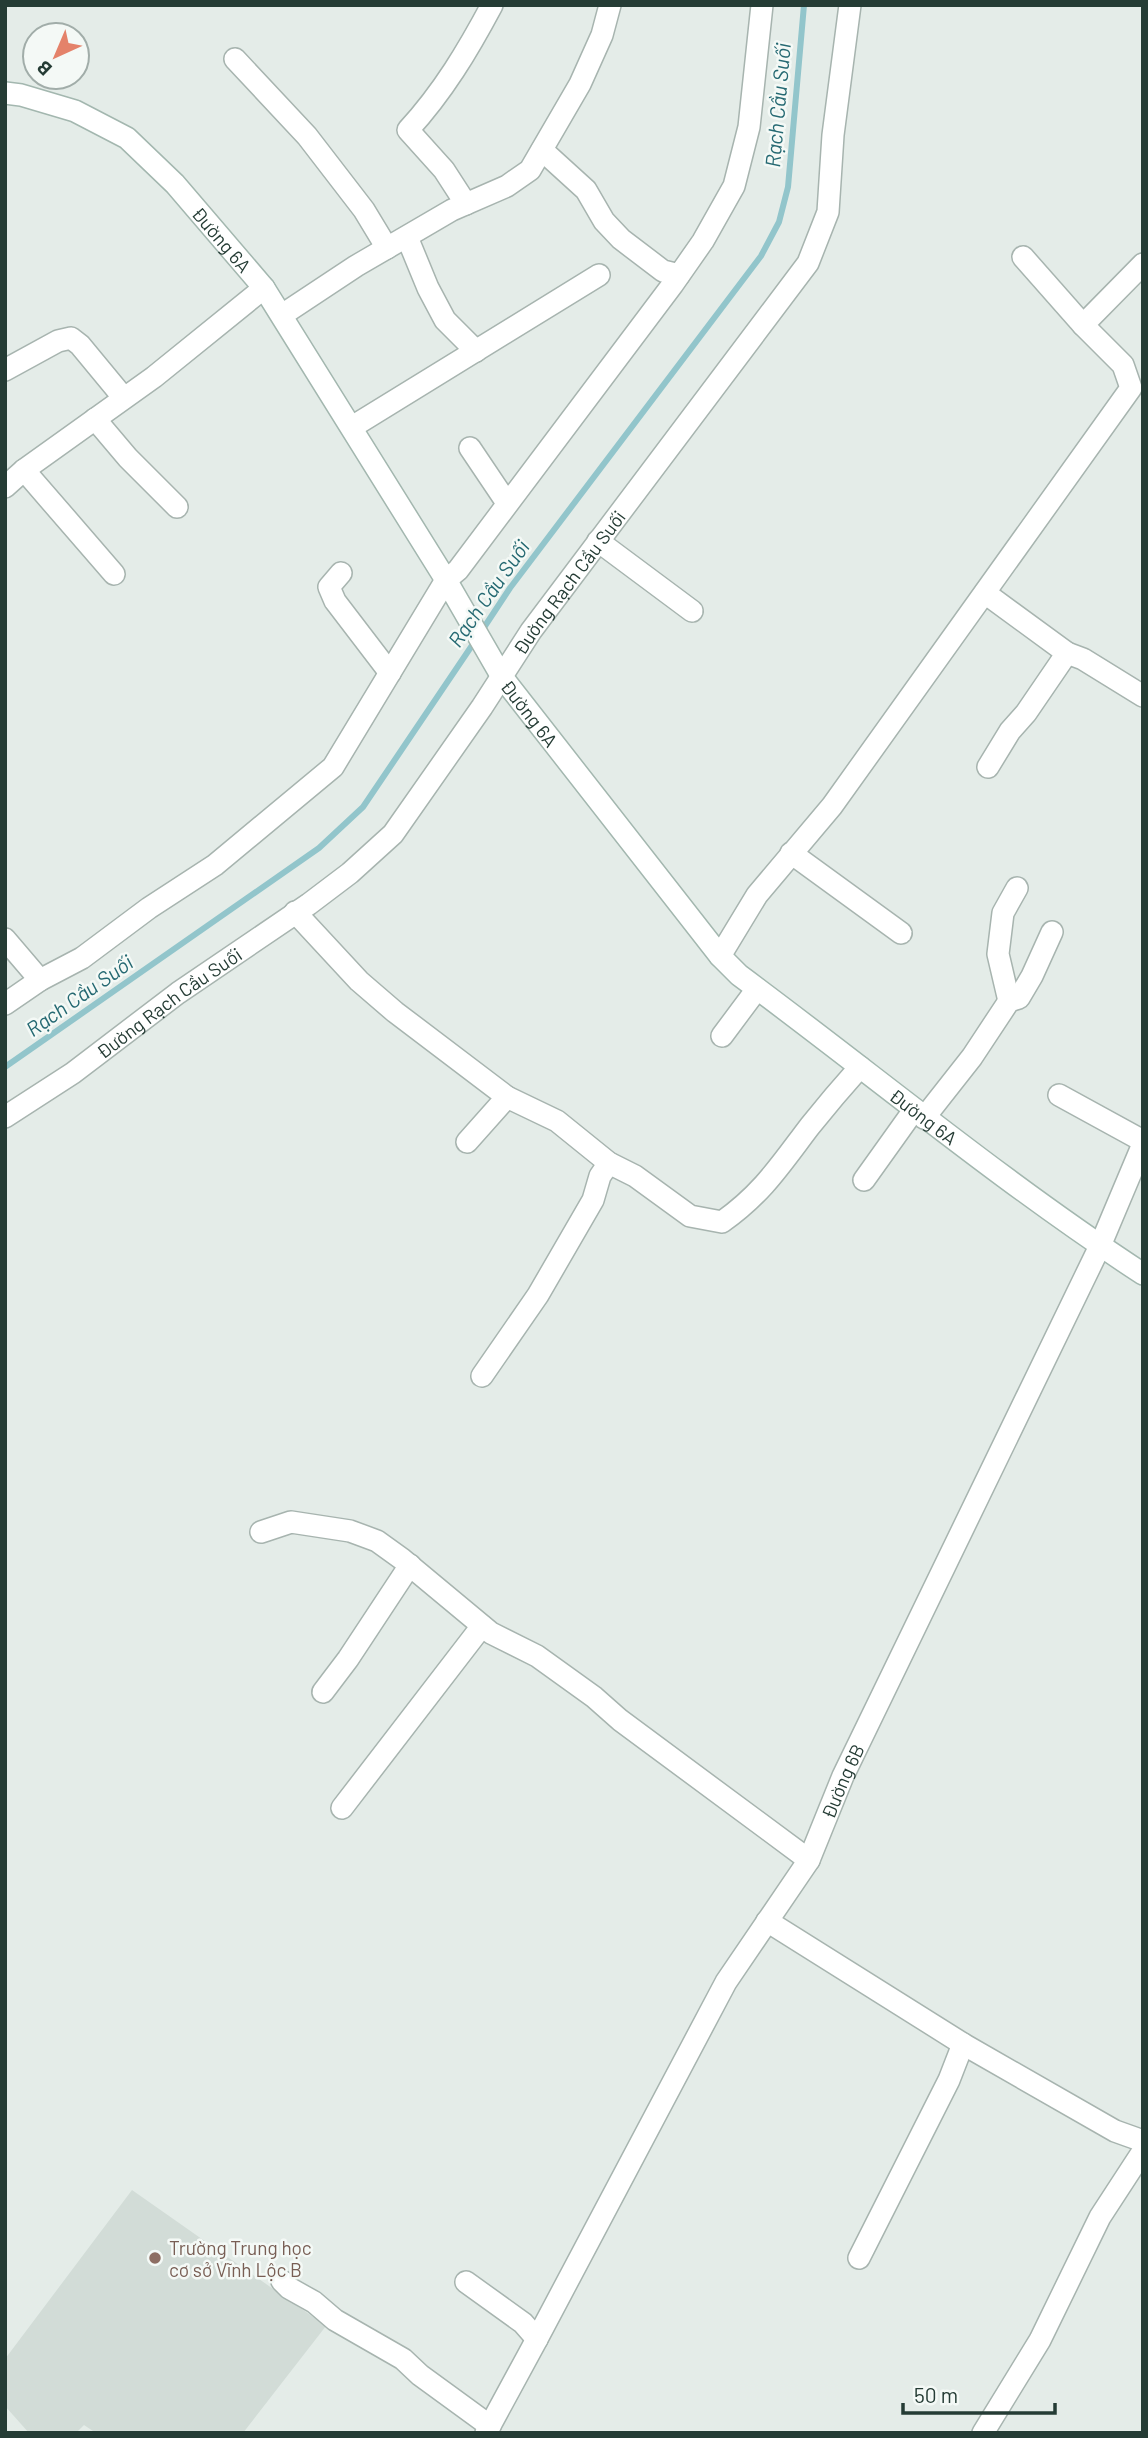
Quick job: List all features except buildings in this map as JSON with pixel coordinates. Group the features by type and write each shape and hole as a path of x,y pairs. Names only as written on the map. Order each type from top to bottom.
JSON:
{"street":[{"path":"466,204 444,170 408,130 436,99 468,50 492,5"},
{"path":"282,314 387,248 466,204 507,186 530,170 580,84 602,35 610,5"},
{"path":"5,1004 40,980 82,957 149,908 215,865 333,767 458,569 679,275 703,241 734,186 749,127 762,5"},
{"name":"Đường Rạch Cầu Suối","path":"5,1117 73,1073 178,993 350,873 393,834 468,729 499,672 808,263 828,212 833,135 850,5"},
{"path":"235,59 307,135 364,210 387,248"},
{"name":"Đường 6A","path":"5,93 75,111 127,138 175,184 264,288 449,585 499,672 720,957 757,989 919,1114 1100,1247 1143,1274"},
{"path":"542,150 586,190 604,221 621,239 663,271 679,275"},
{"path":"407,237 428,288 445,320 476,351"},
{"path":"720,957 757,895 832,806 1131,388 1123,365 1083,325 1023,257"},
{"path":"1083,325 1143,264"},
{"path":"352,427 599,275"},
{"path":"5,487 24,470 173,362 264,288"},
{"path":"5,370 50,345 71,338 80,345 123,397"},
{"path":"95,419 128,458 177,507"},
{"path":"470,448 507,503"},
{"path":"24,470 114,574"},
{"path":"598,541 692,611"},
{"path":"341,573 329,587 335,601 390,673"},
{"path":"985,593 1067,653 1083,659 1143,696"},
{"path":"988,767 1010,731 1026,713 1067,653"},
{"path":"791,853 901,933"},
{"path":"1009,1001 998,954 1003,913 1017,888"},
{"path":"295,912 359,981 394,1012 507,1097 557,1121 609,1163 635,1176 690,1216 722,1222 741,1208 774,1175 859,1067"},
{"path":"864,1180 919,1114 972,1057 1009,1001 1019,998 1052,932"},
{"path":"5,939 40,980"},
{"path":"722,1036 757,989"},
{"path":"1059,1095 1143,1143"},
{"path":"467,1142 507,1097"},
{"name":"Đường 6B","path":"540,2335 726,1982 809,1860 843,1776 1100,1247 1143,1143"},
{"path":"482,1376 538,1295 593,1200 600,1177 609,1163"},
{"path":"261,1532 291,1522 351,1531 377,1541 491,1633 537,1656 809,1860"},
{"path":"323,1692 410,1565"},
{"path":"342,1808 482,1626"},
{"path":"767,1922 963,2044 1115,2131 1143,2141"},
{"path":"859,2258 949,2080 963,2044"},
{"path":"984,2433 1040,2340 1100,2217 1143,2151"},
{"path":"282,2281 335,2320 403,2359 488,2429 540,2335 467,2282"}],"shaded area":[{"name":"Trường Trung học cơ sở Vĩnh Lộc B","path":"132,2190 326,2326 243,2433 96,2433 84,2425 76,2433 29,2433 5,2406 5,2359"}],"waterway":[{"name":"Rạch Cầu Suối","path":"481,632 510,588 761,256 779,222 788,187 804,5"},
{"name":"Rạch Cầu Suối","path":"5,1067 319,848 363,807 475,641"}],"place":[{"name":"Trường Trung học cơ sở Vĩnh Lộc B","path":"155,2258"}]}
